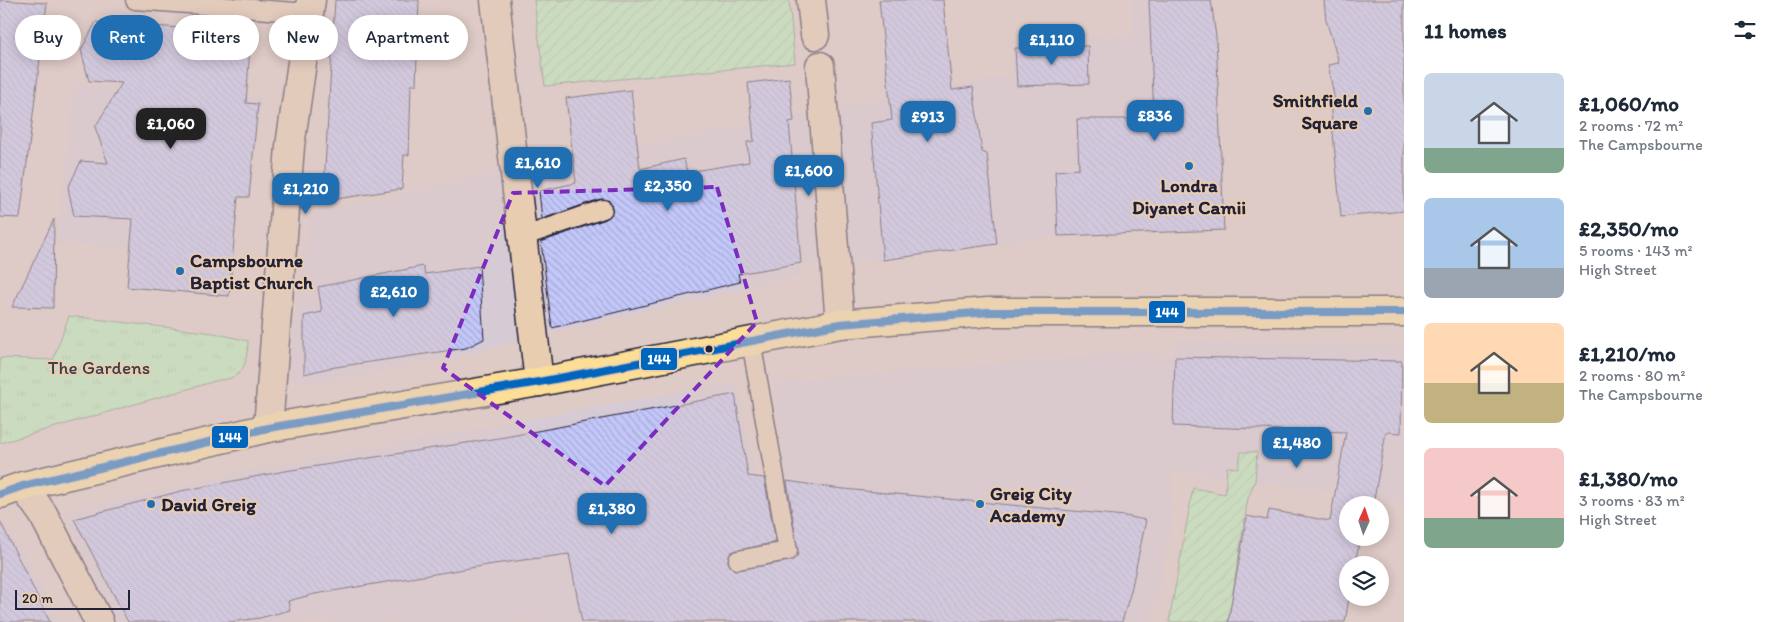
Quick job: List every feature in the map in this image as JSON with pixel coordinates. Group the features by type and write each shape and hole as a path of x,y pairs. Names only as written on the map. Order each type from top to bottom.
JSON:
{"main road":[{"path":"11,490 268,428 539,382 840,324 988,312 1404,312"}],"street":[{"path":"494,0 539,382"},
{"path":"811,0 816,35"},
{"path":"268,428 290,146 310,7"},
{"path":"820,66 840,324"},
{"path":"11,490 43,514 99,622"}],"lane":[{"path":"135,0 310,7"},
{"path":"522,237 603,209"},
{"path":"738,560 788,552 751,341"}],"highlighted area":[{"path":"717,187 757,322 605,486 443,368 513,193"}],"shaded area":[{"path":"1131,0 1211,0 1215,37 1224,230 1058,236 883,260 801,263 801,276 548,333 456,357 307,385 294,382 289,369 310,213 530,166 1014,75 1010,40 1134,35"},
{"path":"75,85 261,98 249,197 238,197 232,256 130,246 56,244"},
{"path":"1176,340 1404,347 1404,501 1389,499 1389,496 1366,496 1171,470 1172,526 1151,622 113,622 66,512 260,468 737,382 768,539 792,534 774,382 1142,352 1175,357"},
{"path":"0,534 18,542 59,622 0,622"}],"green space":[{"path":"534,0 789,0 795,63 545,86"},
{"name":"The Gardens","path":"69,316 214,333 248,341 247,356 239,373 234,377 0,443 0,358 53,360"},
{"path":"1241,452 1257,452 1255,481 1248,498 1228,622 1169,622 1193,488 1225,494 1227,467 1238,468"}],"building":[{"path":"0,0 47,3 45,15 15,15 15,60 40,60 20,218 0,217"},
{"path":"335,0 419,0 418,15 348,15 348,60 417,60 416,85 411,85 409,155 404,155 402,189 323,201 331,60 338,60 338,15 334,15"},
{"path":"879,0 943,0 952,90 973,87 982,152 987,154 997,244 883,260 871,123 892,120"},
{"path":"1149,0 1211,0 1216,37 1224,230 1058,236 1055,171 1079,169 1077,119 1154,119"},
{"name":"Smithfield Square","path":"1324,0 1404,0 1404,211 1341,217 1330,102 1335,101 1328,65 1339,63 1326,20"},
{"path":"163,27 173,27 173,60 249,60 246,103 258,104 249,197 238,197 229,296 127,287 133,219 74,216 68,188 81,161 108,163 95,127 122,83 89,81 81,50 91,31 91,60 163,60"},
{"path":"1088,46 1089,84 1017,86 1015,48"},
{"path":"789,78 794,121 789,122 801,263 738,274 740,282 552,328 541,242 606,219 613,211 610,201 600,199 542,219 539,191 576,183 566,98 631,90 640,169 684,159 687,172 749,162 747,142 754,141 748,83"},
{"path":"54,219 53,308 12,307"},
{"path":"423,266 425,274 479,266 484,339 466,348 329,368 304,374 304,316 322,312 318,287"},
{"path":"1175,357 1402,361 1401,433 1386,432 1375,496 1339,496 1339,546 1359,546 1357,556 1339,556 1339,606 1348,606 1345,622 1228,622 1247,516 1267,520 1269,510 1330,521 1346,432 1173,426"},
{"path":"735,394 748,476 764,478 776,542 732,552 728,561 734,570 790,561 798,555 787,481 834,488 1125,516 1146,520 1131,591 1122,622 582,622 569,554 494,564 315,594 288,601 290,610 260,618 230,622 128,622 74,519 181,491 285,471 505,437"},
{"path":"0,521 50,622 0,622"}],"transit line":[{"name":"144","path":"0,494 23,486 268,428 539,382 840,324 988,312 1404,312"}],"place":[{"name":"Smithfield Square","path":"1368,111"},
{"name":"Londra Diyanet Camii","path":"1189,166"},
{"name":"Campsbourne Baptist Church","path":"180,271"},
{"name":"David Greig","path":"151,504"},
{"name":"Greig City Academy","path":"980,504"}]}
